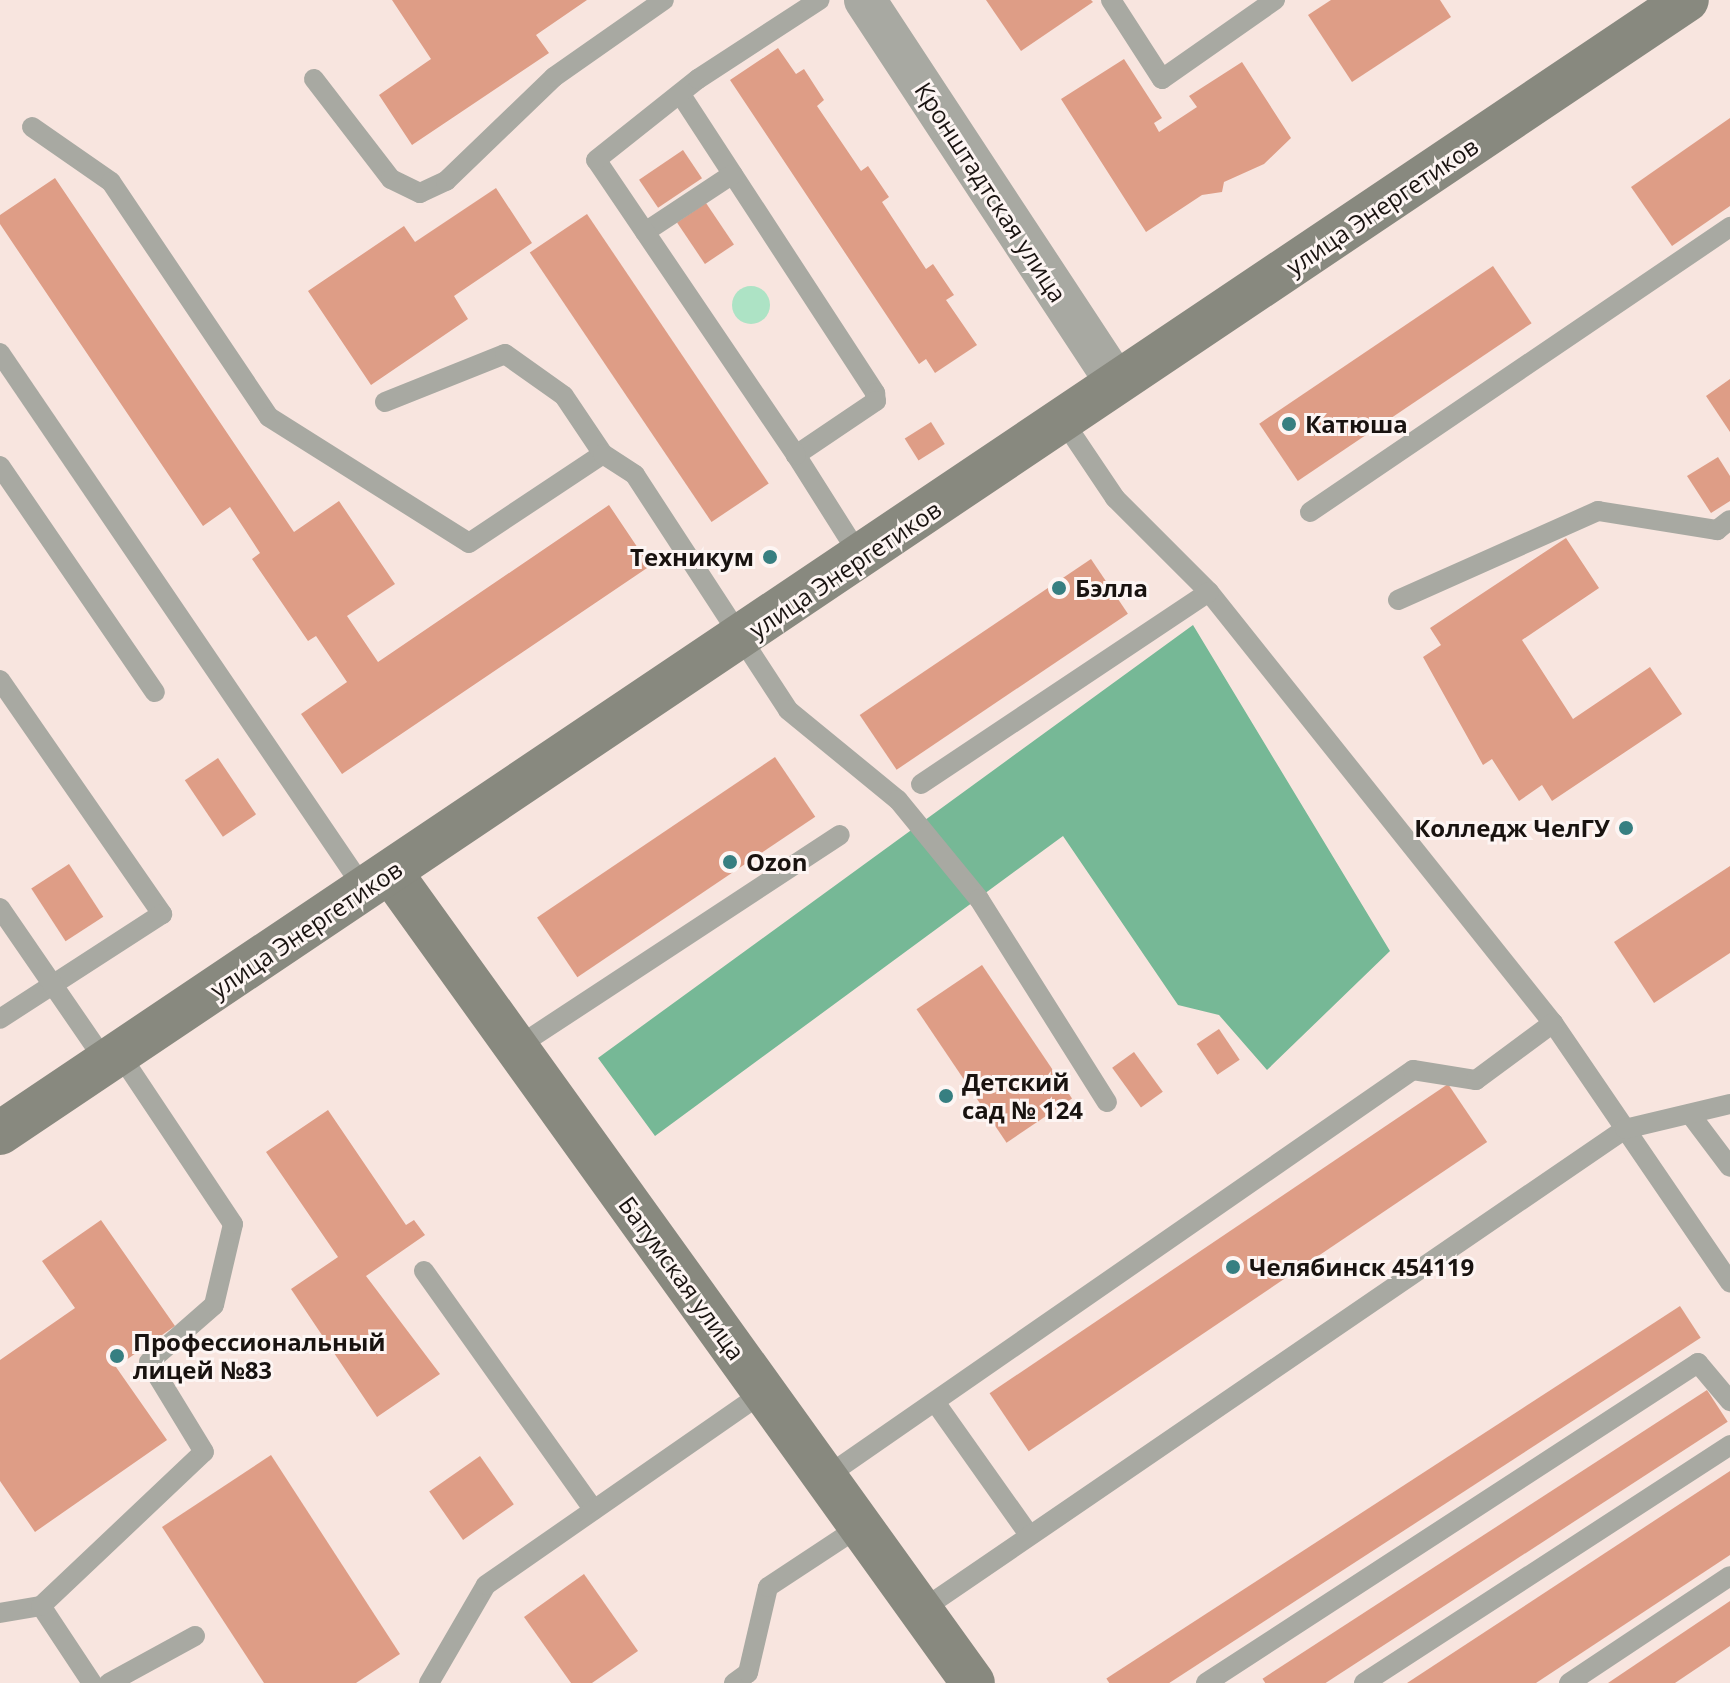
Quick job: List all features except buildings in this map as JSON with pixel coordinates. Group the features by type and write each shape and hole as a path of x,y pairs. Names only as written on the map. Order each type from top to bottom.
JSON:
{"street":[{"name":"Кронштадтская улица","path":"865,0 1117,383"},
{"name":"улица Энергетиков","path":"0,1133 1064,422 1117,383 1687,0"},
{"name":"Батумская улица","path":"378,881 517,1047 923,1609 973,1683"}],"lane":[{"path":"314,79 391,179 420,193 446,181 554,77 664,0"},
{"path":"819,0 698,79 683,98 596,160 796,455 861,558"},
{"path":"1111,0 1162,79 1275,0"},
{"path":"683,98 875,393 876,401 796,455"},
{"path":"32,127 111,182 269,417 469,543 603,454"},
{"path":"645,232 733,174"},
{"path":"1310,512 1730,227"},
{"path":"0,353 378,881"},
{"path":"385,402 505,354 564,396 603,454 635,475 745,636 788,710 898,800 979,899 1107,1102"},
{"path":"1064,422 1115,498 1209,592 1553,1023 1730,1282"},
{"path":"0,466 155,692"},
{"path":"1398,600 1598,511 1717,530 1730,520"},
{"path":"921,784 1209,592"},
{"path":"0,680 162,914 0,1019"},
{"path":"517,1047 840,835"},
{"path":"0,908 53,985 113,1058 233,1224 214,1305 149,1362 204,1452 41,1606 0,1613"},
{"path":"827,1476 1413,1070 1476,1080 1553,1023"},
{"path":"923,1609 1625,1129 1730,1104"},
{"path":"1690,1114 1730,1167"},
{"path":"424,1271 594,1510"},
{"path":"1206,1683 1698,1363 1730,1401"},
{"path":"429,1683 486,1585 764,1392"},
{"path":"935,1402 1029,1535"},
{"path":"1364,1683 1730,1445"},
{"path":"745,1680 768,1587 862,1525"},
{"path":"1569,1683 1730,1576"},
{"path":"41,1606 92,1683"},
{"path":"109,1683 195,1636"}],"green space":[{"path":"751,286 765,291 770,305 765,319 751,324 737,319 732,305 737,291"},
{"path":"1193,625 1390,951 1267,1070 1219,1015 1178,1005 1063,836 655,1136 598,1058"}],"place":[{"name":"Катюша","path":"1289,424"},
{"name":"Техникум","path":"770,557"},
{"name":"Бэлла","path":"1059,588"},
{"name":"Колледж ЧелГУ","path":"1626,828"},
{"name":"Ozon","path":"730,862"},
{"name":"Детский сад № 124","path":"946,1096"},
{"name":"Челябинск 454119","path":"1233,1267"},
{"name":"Профессиональный лицей №83","path":"117,1356"}]}
